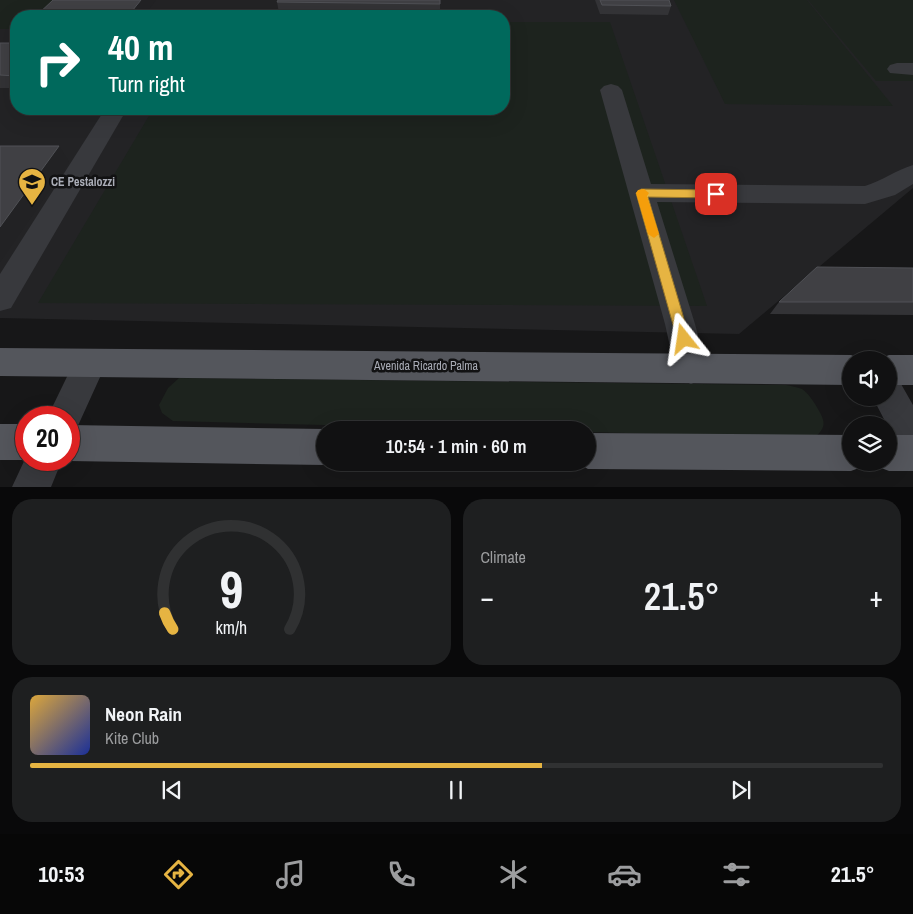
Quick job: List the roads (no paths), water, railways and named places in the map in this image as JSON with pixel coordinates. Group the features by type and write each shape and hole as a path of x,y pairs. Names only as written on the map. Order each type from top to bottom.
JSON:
{"main road":[{"name":"Avenida Ricardo Palma","path":"0,362 842,370"},
{"path":"897,370 913,370"},
{"path":"0,442 15,442"},
{"path":"80,443 316,447"},
{"path":"596,451 842,453"},
{"path":"897,453 913,453"}],"street":[{"path":"611,90 680,324 691,368"},
{"path":"0,299 112,115"},
{"path":"641,193 864,196 886,189 913,173"},
{"path":"70,406 90,364"},
{"path":"895,406 913,439"},
{"path":"31,486 38,471"}],"place":[{"name":"CE Pestalozzi","path":"32,206"}]}
